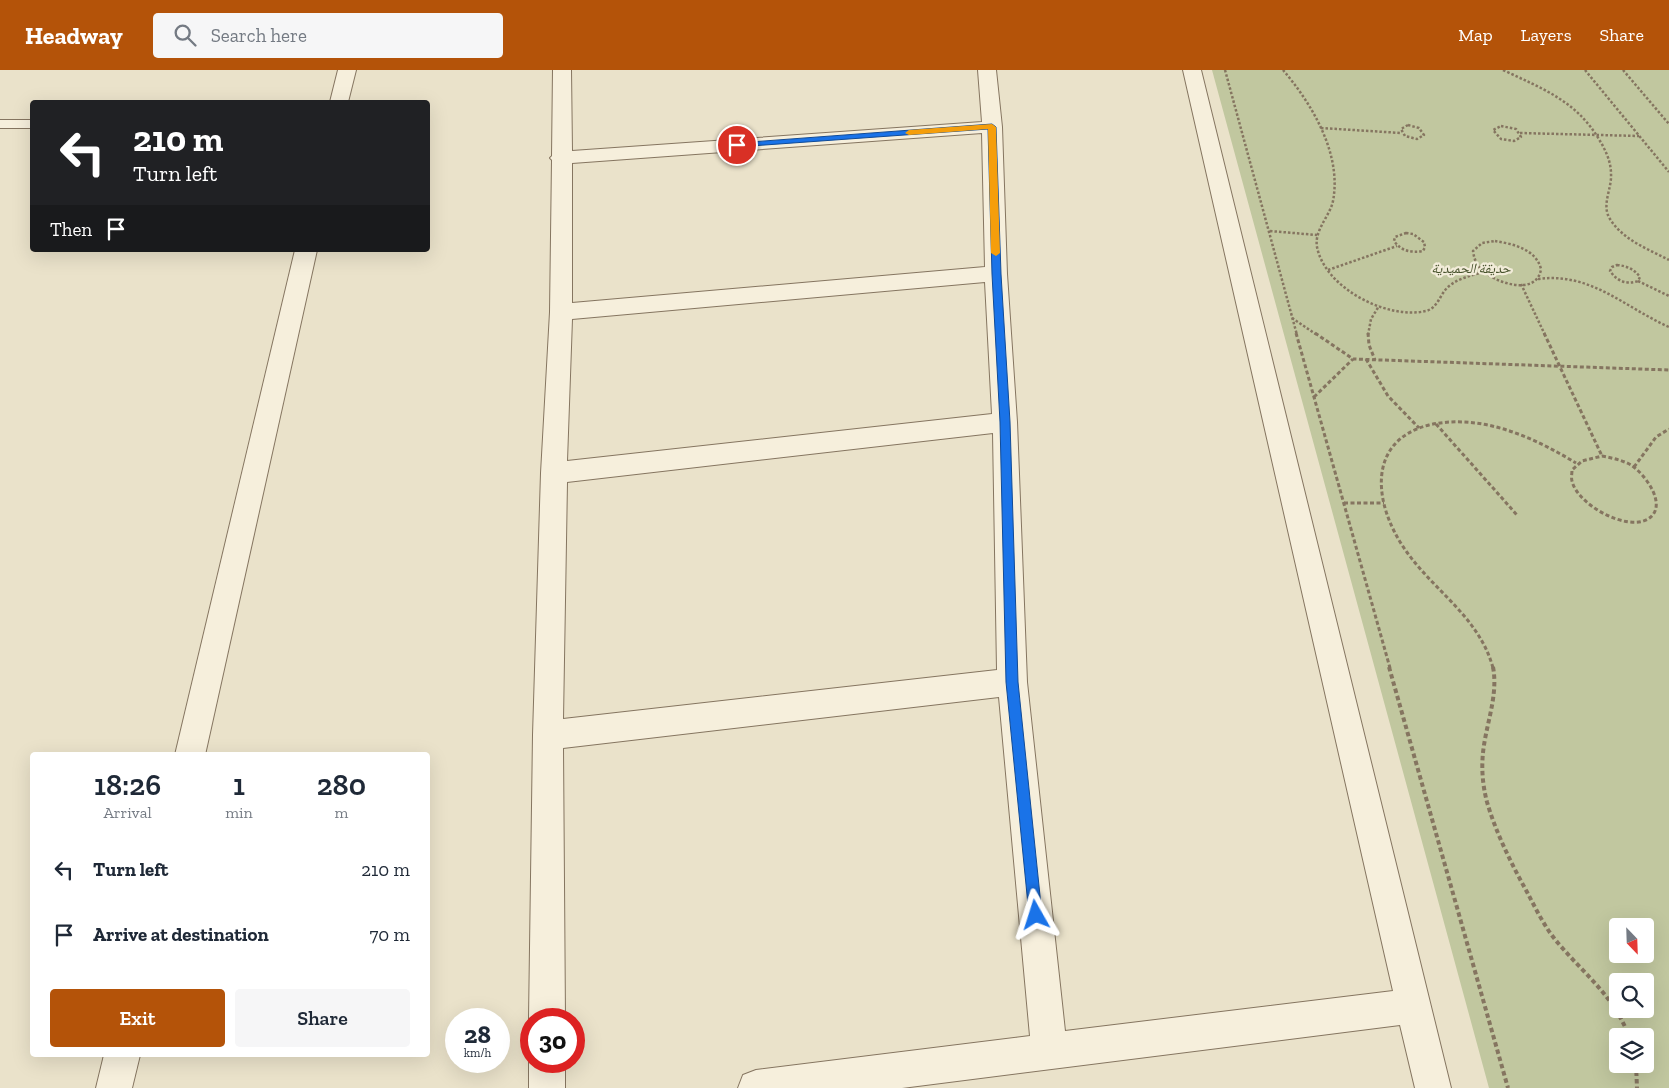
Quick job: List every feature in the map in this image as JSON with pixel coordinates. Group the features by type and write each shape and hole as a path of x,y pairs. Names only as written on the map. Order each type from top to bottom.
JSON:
{"street":[{"path":"340,100 347,70"},
{"path":"547,1008 548,734 554,473 561,312 560,158 562,70"},
{"path":"987,70 992,127 996,274 1005,422 1012,682 1049,1050"},
{"path":"1192,70 1433,1088"},
{"path":"560,158 992,127"},
{"path":"191,752 306,252"},
{"path":"561,312 996,274"},
{"path":"554,473 1005,422"},
{"path":"548,734 1012,682"},
{"path":"756,1088 1414,1006"},
{"path":"114,1088 122,1057"},
{"path":"547,1073 547,1088"}],"lane":[{"path":"0,124 30,124"}],"path":[{"path":"1225,70 1292,318 1508,1088"},
{"path":"1283,70 1302,93 1321,128 1332,169 1334,191 1329,213 1317,235 1319,254 1328,270 1352,293 1379,306 1409,313 1428,310 1440,301 1448,287 1483,272"},
{"path":"1504,70 1565,99 1585,117 1598,135 1609,158 1612,180 1605,209 1610,219 1619,230 1632,240 1669,260"},
{"path":"1585,70 1669,172"},
{"path":"1623,70 1669,124"},
{"path":"1321,128 1402,133 1411,138 1422,138 1424,135 1423,132 1414,126 1403,126 1402,133"},
{"path":"1520,133 1521,138 1518,140 1505,141 1498,138 1493,130 1502,126 1520,133 1639,136"},
{"path":"1270,231 1317,235"},
{"path":"1406,233 1419,237 1424,242 1425,247 1423,251 1417,252 1402,250 1397,246 1394,241 1395,237 1406,233"},
{"path":"1538,279 1541,273 1540,265 1536,258 1517,246 1500,242 1484,242 1473,251 1476,265 1483,272 1501,281 1521,284 1531,283 1538,279 1560,277 1591,286 1644,316 1669,327"},
{"path":"1328,270 1397,246"},
{"path":"1617,265 1632,268 1640,277 1638,281 1633,284 1618,280 1610,271 1612,267 1617,265"},
{"path":"1638,281 1669,296"},
{"path":"1521,284 1602,456"},
{"path":"1375,360 1369,347 1367,336 1368,324 1379,306"},
{"path":"1292,318 1354,359 1669,370"},
{"path":"1314,397 1354,359"},
{"path":"1366,359 1387,396 1402,414 1418,428"},
{"path":"1576,463 1551,448 1516,432 1474,423 1435,424 1418,428 1401,438 1388,452 1380,476 1384,503 1391,528 1406,554 1462,610 1484,641 1491,658 1495,674 1496,691 1482,760 1484,791 1501,840 1544,922 1558,942 1596,980 1614,1004 1625,1028"},
{"path":"1435,424 1517,515"},
{"path":"1634,466 1656,437 1669,429"},
{"path":"1659,493 1647,476 1624,461 1602,456 1587,458 1576,463 1571,472 1572,482 1577,493 1587,504 1600,514 1623,521 1645,521 1655,517 1661,508 1661,498"},
{"path":"1344,503 1384,503"},
{"path":"1636,1073 1637,1088"}],"green space":[{"name":"حديقة الحميدية","path":"1212,70 1669,70 1669,1088 1489,1088"}],"slow traffic":[{"path":"909,133 992,127 996,253"}],"route":[{"path":"737,145 992,127 996,274 1005,422 1012,682 1036,915"}]}
